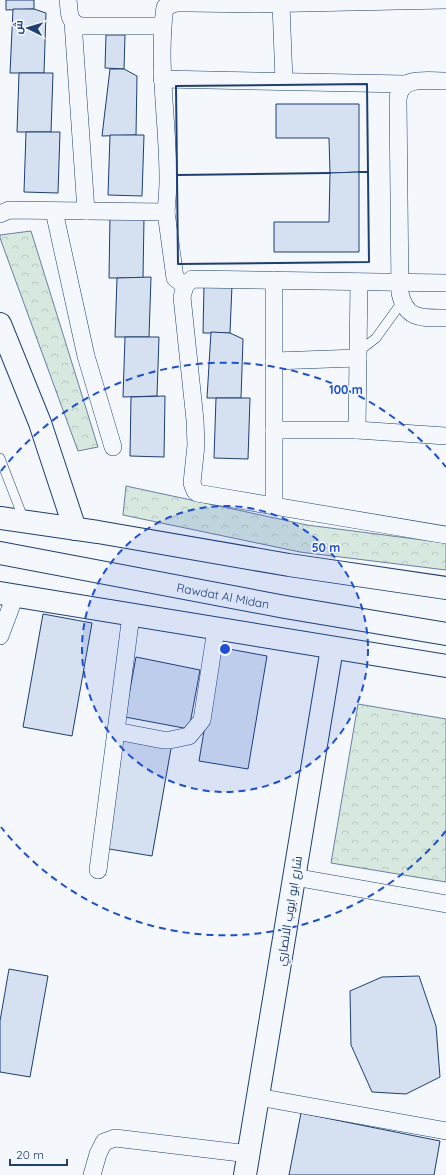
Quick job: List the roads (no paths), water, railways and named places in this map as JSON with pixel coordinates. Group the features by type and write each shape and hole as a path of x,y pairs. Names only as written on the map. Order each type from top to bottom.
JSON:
{"main road":[{"path":"0,324 40,423 75,529"},
{"path":"0,518 290,565 446,588"},
{"name":"Rawdat Al Midan","path":"0,554 285,607 446,634"},
{"path":"8,594 446,666"},
{"name":"شارع ابو ايوب الانصاري","path":"247,1164 332,648"}],"street":[{"path":"68,0 70,18 72,22 86,211"},
{"path":"185,286 176,278 166,212 168,178 162,79 162,26 165,7 176,3 256,2 282,4 446,0"},
{"path":"282,4 284,82"},
{"path":"72,22 80,26 162,26"},
{"path":"162,79 405,84 414,81 446,81"},
{"path":"405,84 399,92 398,99 400,293 402,302 408,310 416,316 426,318 446,318"},
{"path":"0,214 9,210 166,212"},
{"path":"54,211 86,356 113,447"},
{"path":"446,283 192,279 185,286 182,297 195,420 196,445 192,483 194,491 197,493 446,535"},
{"path":"274,280 274,506"},
{"path":"357,430 359,282"},
{"path":"274,361 358,355"},
{"path":"274,430 357,430 446,436"},
{"path":"0,636 8,594"},
{"path":"98,870 131,615"},
{"path":"116,731 162,740 189,736 202,720 216,629"},
{"path":"294,877 446,904"},
{"path":"258,1097 446,1131"},
{"path":"92,1175 98,1154 104,1142 115,1138 247,1164"}],"lane":[{"path":"358,355 376,338 402,302"},
{"path":"0,458 24,522"}]}
